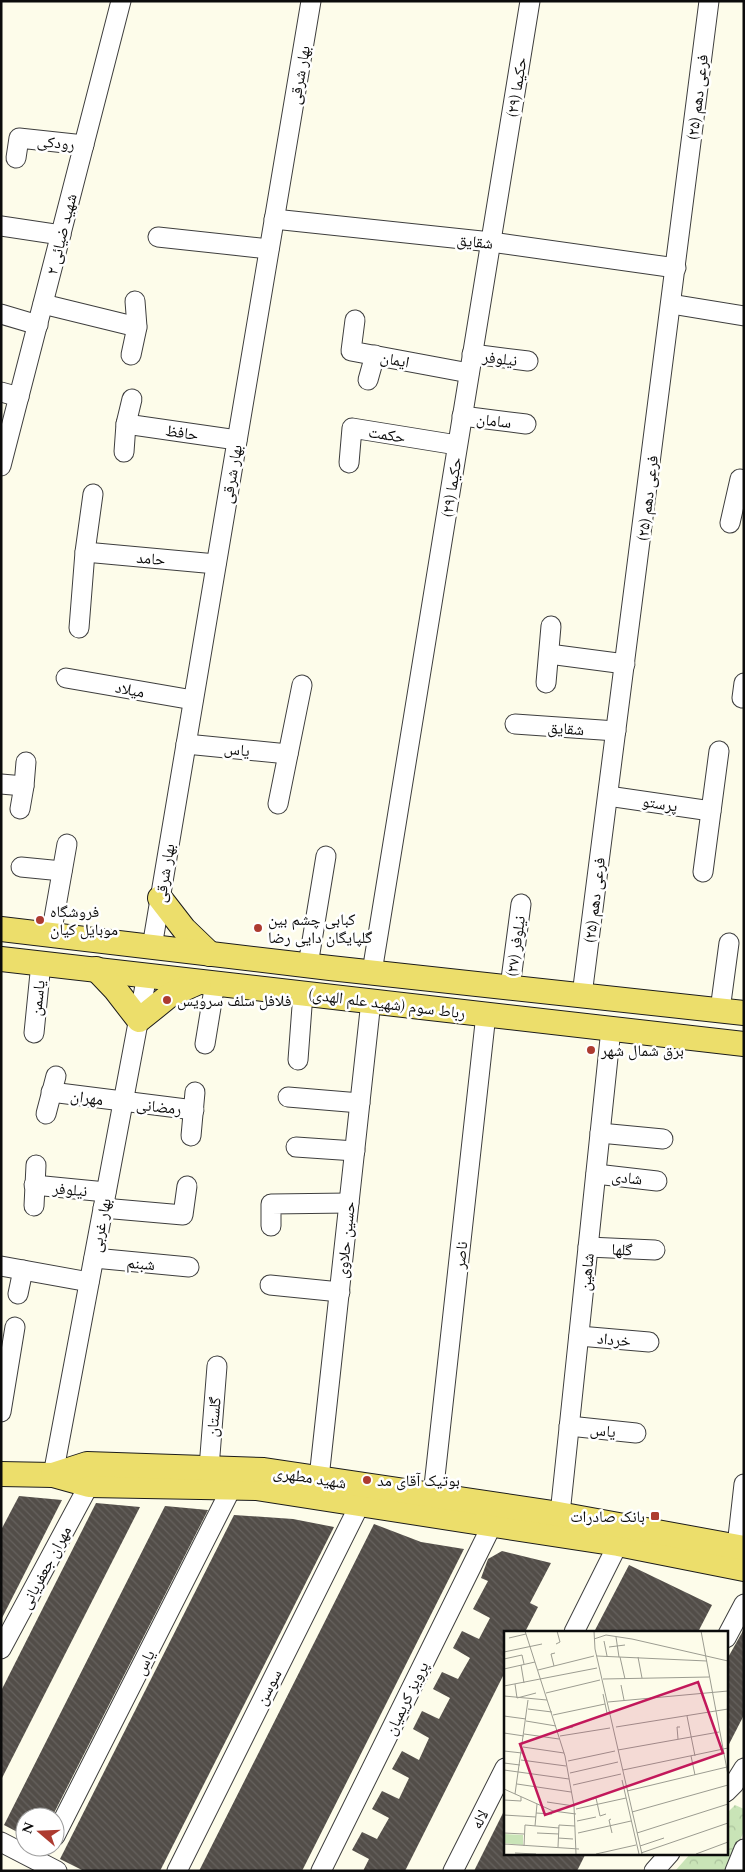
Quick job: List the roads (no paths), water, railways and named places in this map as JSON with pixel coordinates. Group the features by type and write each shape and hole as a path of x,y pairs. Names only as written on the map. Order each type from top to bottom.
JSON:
{"main road":[{"path":"160,898 184,929 210,954"},
{"name":"رباط سوم (شهید علم الهدی)","path":"1,929 744,1013"},
{"path":"147,975 152,947"},
{"name":"رباط سوم (شهید علم الهدی)","path":"1,959 744,1044"},
{"path":"96,969 115,989 139,1020 170,994 208,982"},
{"path":"678,1036 689,1029 692,1017 684,1006"},
{"name":"شهید مطهری","path":"54,1475 87,1464 264,1470 560,1514 740,1547"},
{"name":"شهید مطهری","path":"1,1474 54,1475 88,1485 256,1488 618,1544 744,1569"}],"street":[{"name":"شهید ضیائی ۲","path":"1,466 10,394 38,324 121,1"},
{"name":"بهار شرقی","path":"152,947 311,1"},
{"name":"حکیما (۲۹)","path":"372,972 530,1"},
{"name":"فرعی دهم (۲۵)","path":"582,995 709,1"},
{"name":"رودکی","path":"16,158 19,138 84,145"},
{"name":"شقایق","path":"274,219 490,242 676,268"},
{"path":"1,226 61,235"},
{"path":"158,238 269,249"},
{"path":"130,355 137,327 135,301"},
{"path":"43,304 137,327"},
{"path":"671,304 744,316"},
{"path":"1,314 38,324"},
{"name":"ایمان","path":"355,320 351,351 469,373"},
{"name":"نیلوفر","path":"472,354 528,361"},
{"path":"368,380 375,355"},
{"path":"124,452 126,424 132,399"},
{"name":"سامان","path":"462,416 526,424"},
{"name":"حافظ","path":"126,424 237,440"},
{"name":"حکمت","path":"349,463 352,428 457,446"},
{"path":"730,523 740,499 740,479"},
{"path":"78,628 93,494"},
{"name":"حامد","path":"85,552 216,564"},
{"path":"546,683 551,626"},
{"path":"548,654 625,664"},
{"name":"میلاد","path":"66,678 193,700"},
{"path":"744,683 742,698 744,698"},
{"path":"278,804 302,685"},
{"name":"شقایق","path":"515,724 616,731"},
{"name":"یاس","path":"186,744 288,754"},
{"path":"703,872 720,751"},
{"path":"20,809 26,762"},
{"path":"1,784 24,786"},
{"name":"پرستو","path":"608,796 711,811"},
{"path":"51,935 67,844"},
{"path":"308,965 326,856"},
{"path":"22,867 62,871"},
{"name":"نیلوفر (۲۷)","path":"510,987 521,904"},
{"path":"720,1010 729,942"},
{"name":"یاسمن","path":"34,1033 41,963"},
{"name":"بهار غربی","path":"54,1475 147,975"},
{"path":"205,1044 208,982"},
{"path":"298,1060 303,993"},
{"name":"حسین حلاوی","path":"320,1478 370,1001"},
{"name":"ناصر","path":"434,1495 486,1014"},
{"name":"شاهین","path":"560,1514 611,1029"},
{"name":"مهران","path":"46,1114 53,1084 123,1102"},
{"path":"288,1097 360,1103"},
{"name":"رمضانی","path":"123,1102 194,1101 191,1136"},
{"path":"600,1133 663,1139"},
{"path":"296,1147 355,1151"},
{"path":"34,1206 36,1166"},
{"name":"شادی","path":"596,1174 657,1181"},
{"name":"نیلوفر","path":"34,1185 183,1215 187,1186"},
{"path":"271,1226 272,1204 349,1203"},
{"name":"گلها","path":"588,1247 655,1250"},
{"name":"شبنم","path":"94,1258 189,1267"},
{"path":"1,1266 90,1282"},
{"path":"18,1294 23,1270"},
{"path":"270,1285 340,1292"},
{"path":"1,1412 15,1327"},
{"name":"خرداد","path":"579,1336 649,1342"},
{"name":"گلستان","path":"209,1468 217,1366"},
{"name":"یاس","path":"570,1426 636,1433"},
{"path":"740,1547 744,1484"},
{"name":"مهران جعفریانی","path":"1,1649 88,1485"},
{"name":"یاس","path":"65,1816 232,1487"},
{"name":"سوسن","path":"177,1871 360,1504"},
{"name":"پرویز کریمیان","path":"321,1871 492,1525"},
{"path":"574,1631 618,1544"},
{"path":"728,1634 744,1604"},
{"path":"735,1788 744,1768"},
{"name":"لاله","path":"453,1871 504,1770"},
{"path":"1,1842 49,1860"},
{"path":"735,1871 744,1849"},
{"path":"654,1871 669,1854"}],"place":[{"name":"فروشگاه موبایل کیان","path":"40,920"},
{"name":"کبابی چشم بین گلپایگان دایی رضا","path":"258,928"},
{"name":"فلافل سلف سرویس","path":"167,1000"},
{"name":"برق شمال شهر","path":"591,1050"},
{"name":"بوتیک آقای مد","path":"367,1480"},
{"name":"بانک صادرات","path":"655,1516"}]}
